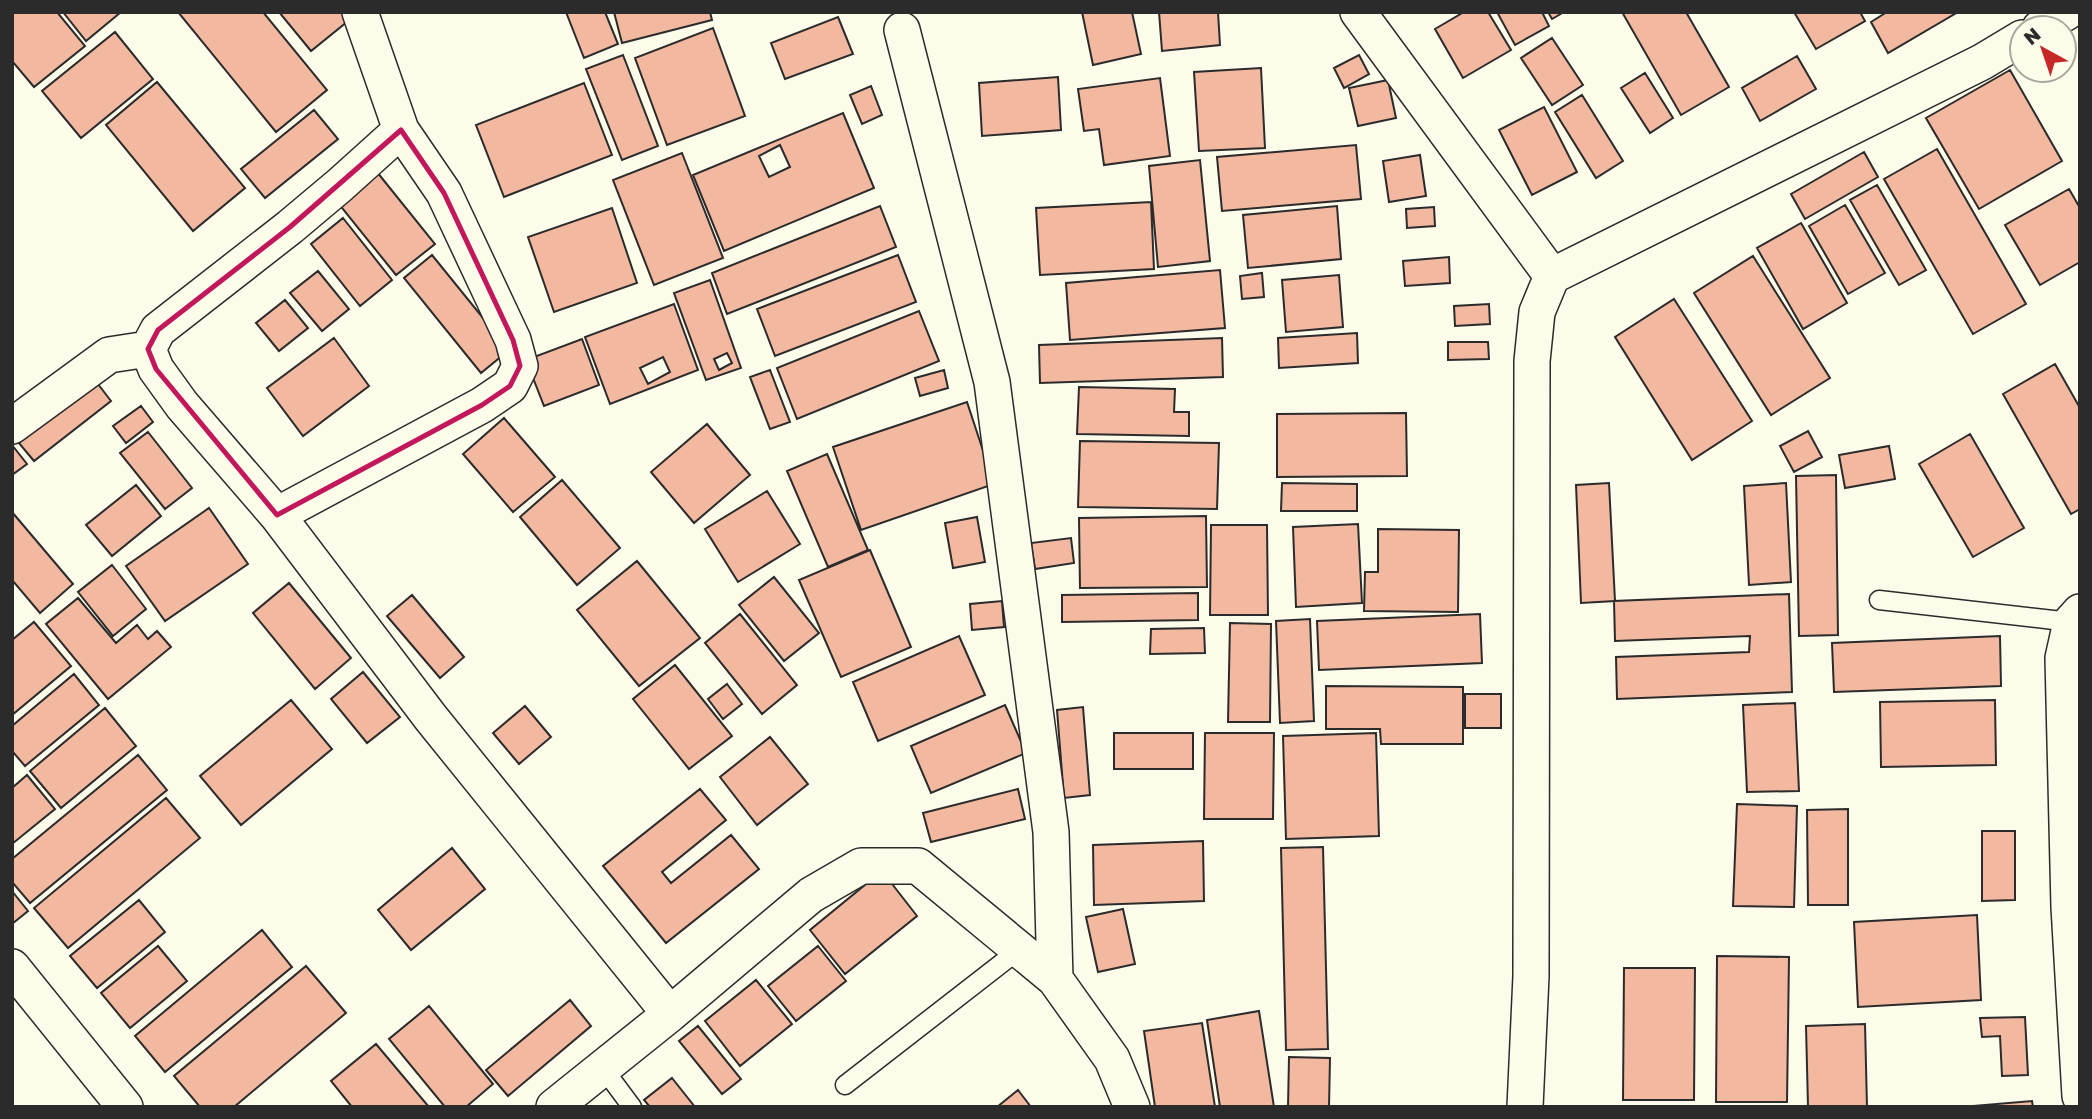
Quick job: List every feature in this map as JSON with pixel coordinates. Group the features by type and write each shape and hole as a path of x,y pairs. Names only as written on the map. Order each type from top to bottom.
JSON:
{"street":[{"path":"276,515 482,405 510,386 520,366 513,340 444,193 401,130 360,12"},
{"path":"1358,12 1552,276"},
{"path":"902,30 992,382 1051,832 1055,979"},
{"path":"1525,1107 1531,976 1532,361 1537,312 1552,276 1982,62 2008,46"},
{"path":"401,130 300,219 158,330 148,349 156,369 182,405 276,515 431,718 670,1014"},
{"path":"12,426 109,355 148,349"},
{"path":"2076,617 2063,658 2069,907 2080,1096"},
{"path":"554,1107 811,895 861,866 918,866 1055,979 1112,1059 1132,1107"},
{"path":"12,967 125,1107"}],"lane":[{"path":"1879,600 2076,617"},
{"path":"845,1085 1020,950"},
{"path":"603,1068 632,1107"}],"highlighted area":[{"path":"401,130 444,193 513,340 520,366 510,386 482,405 277,515 156,369 148,349 158,330 290,227"}],"building":[{"path":"12,12 57,12 85,46 34,87 12,61"},
{"path":"63,12 121,12 86,41"},
{"path":"178,12 263,12 327,90 276,132"},
{"path":"279,12 358,12 358,13 311,51"},
{"path":"566,12 605,12 618,44 584,58"},
{"path":"614,12 710,12 712,20 622,43"},
{"path":"1082,12 1132,12 1141,54 1093,65"},
{"path":"1159,12 1218,12 1220,45 1162,51"},
{"path":"1464,12 1488,12 1511,50 1463,78 1435,29"},
{"path":"1497,12 1542,12 1549,26 1515,45"},
{"path":"1548,12 1564,12 1552,19"},
{"path":"1622,12 1686,12 1729,87 1681,115"},
{"path":"1794,12 1860,12 1865,21 1816,49"},
{"path":"1887,12 1958,12 1888,53 1871,22"},
{"path":"838,17 853,54 785,79 771,43"},
{"path":"713,28 745,116 667,145 635,58"},
{"path":"115,32 153,79 81,138 42,91"},
{"path":"1552,38 1583,85 1552,105 1521,58"},
{"path":"623,55 658,146 622,160 586,69"},
{"path":"1359,55 1369,74 1344,88 1334,68"},
{"path":"1797,56 1816,89 1760,121 1742,88"},
{"path":"1261,68 1265,148 1199,151 1194,72"},
{"path":"2008,71 2008,84 2018,84 2062,161 1979,209 1926,118"},
{"path":"1645,73 1673,118 1650,133 1621,88"},
{"path":"1058,77 1061,130 982,136 979,83"},
{"path":"1160,78 1170,156 1104,165 1099,129 1084,131 1078,89"},
{"path":"1388,80 1396,118 1358,126 1349,88"},
{"path":"157,82 245,188 193,231 106,125"},
{"path":"584,83 612,155 504,197 476,125"},
{"path":"871,86 882,115 862,124 850,95"},
{"path":"1582,95 1623,161 1596,178 1555,112"},
{"path":"1544,107 1577,172 1532,195 1499,130"},
{"path":"314,110 338,139 265,198 241,169"},
{"path":"843,113 874,188 724,251 693,175","holes":["780,145 790,167 769,177 759,156"]},
{"path":"1356,145 1361,199 1222,211 1217,157"},
{"path":"1937,149 2026,304 1973,334 1884,179"},
{"path":"1864,152 1878,177 1805,219 1791,194"},
{"path":"682,153 723,258 654,285 613,180"},
{"path":"1420,155 1426,196 1389,202 1383,161"},
{"path":"1200,160 1210,261 1158,267 1149,166"},
{"path":"377,172 435,244 396,275 338,203"},
{"path":"1877,185 1926,270 1899,285 1850,200"},
{"path":"2069,189 2080,208 2080,262 2040,285 2005,225"},
{"path":"1151,202 1154,269 1040,275 1036,208"},
{"path":"1845,205 1885,273 1848,294 1809,226"},
{"path":"880,206 896,247 727,314 712,273"},
{"path":"1337,206 1341,259 1248,268 1243,215"},
{"path":"1434,207 1435,226 1407,228 1406,209"},
{"path":"612,208 637,283 554,312 528,237"},
{"path":"343,218 392,280 360,306 311,244"},
{"path":"1801,223 1847,303 1803,329 1757,248"},
{"path":"432,255 509,350 481,373 404,278"},
{"path":"898,255 916,302 775,356 757,309"},
{"path":"1753,256 1830,378 1771,415 1694,293"},
{"path":"1449,257 1450,283 1405,286 1403,261"},
{"path":"1220,270 1225,328 1070,340 1066,283"},
{"path":"318,271 349,309 322,331 290,293"},
{"path":"1262,273 1264,297 1242,299 1240,276"},
{"path":"1339,275 1343,327 1286,332 1282,280"},
{"path":"710,280 741,368 706,380 674,293","holes":["727,353 732,363 719,370 714,359"]},
{"path":"1674,299 1752,421 1692,460 1615,337"},
{"path":"285,300 308,328 279,351 256,323"},
{"path":"674,304 698,370 610,404 585,337","holes":["663,357 670,372 648,384 640,368"]},
{"path":"1489,304 1490,324 1455,326 1454,306"},
{"path":"919,311 939,361 797,419 777,368"},
{"path":"1357,333 1358,363 1279,368 1278,338"},
{"path":"334,338 369,386 303,436 267,388"},
{"path":"1222,338 1223,377 1040,383 1039,345"},
{"path":"582,339 599,385 544,406 526,360"},
{"path":"1448,342 1488,342 1489,359 1448,360"},
{"path":"2055,364 2080,408 2080,509 2071,514 2003,394"},
{"path":"770,370 790,422 770,429 750,377"},
{"path":"944,370 948,388 920,396 915,378"},
{"path":"91,375 111,401 34,461 13,436"},
{"path":"1079,387 1175,389 1174,412 1189,412 1189,436 1077,434"},
{"path":"967,402 994,484 861,530 833,447"},
{"path":"141,406 153,422 126,443 113,426"},
{"path":"1406,413 1407,476 1277,477 1277,414"},
{"path":"504,418 555,477 513,512 463,454"},
{"path":"707,424 750,475 694,523 651,472"},
{"path":"1808,431 1822,457 1794,472 1780,446"},
{"path":"148,432 192,488 165,509 120,453"},
{"path":"1970,434 2024,528 1973,557 1919,464"},
{"path":"1080,441 1219,443 1217,509 1078,507"},
{"path":"12,445 27,464 12,475"},
{"path":"1889,446 1895,479 1845,488 1839,455"},
{"path":"827,454 868,550 828,567 787,471"},
{"path":"1836,475 1838,635 1799,636 1796,476"},
{"path":"562,480 620,548 577,585 520,517"},
{"path":"1282,483 1357,484 1357,511 1281,511"},
{"path":"1609,483 1615,601 1581,603 1576,485"},
{"path":"1786,483 1791,582 1749,585 1744,486"},
{"path":"136,485 161,516 112,556 86,525"},
{"path":"767,491 800,544 738,582 705,529"},
{"path":"209,508 248,564 165,621 126,566"},
{"path":"12,512 73,584 40,613 12,580"},
{"path":"1206,516 1207,587 1080,588 1079,518"},
{"path":"977,517 985,562 953,568 945,523"},
{"path":"1358,524 1362,603 1296,607 1293,527"},
{"path":"1211,525 1267,525 1268,615 1210,615"},
{"path":"1378,529 1459,530 1458,612 1364,611 1365,572 1378,572"},
{"path":"1071,538 1074,563 1035,569 1031,543"},
{"path":"870,550 911,647 841,677 799,580"},
{"path":"637,561 700,638 639,686 577,610"},
{"path":"112,565 146,609 113,636 78,592"},
{"path":"774,577 819,633 784,661 739,605"},
{"path":"289,583 351,658 315,689 253,613"},
{"path":"1198,593 1198,620 1062,622 1062,595"},
{"path":"1789,594 1792,692 1617,699 1616,657 1749,652 1750,636 1615,641 1614,601"},
{"path":"412,595 464,657 440,678 387,616"},
{"path":"78,598 116,643 137,625 148,639 157,631 171,647 108,699 46,624"},
{"path":"1002,601 1004,627 972,630 970,604"},
{"path":"740,614 797,685 762,714 705,643"},
{"path":"1480,614 1482,663 1319,670 1317,621"},
{"path":"1310,619 1314,721 1280,723 1276,621"},
{"path":"34,622 71,666 12,715 12,640"},
{"path":"1230,623 1271,624 1270,722 1228,722"},
{"path":"1204,628 1205,653 1150,654 1151,629"},
{"path":"959,636 985,695 878,741 853,682"},
{"path":"2000,636 2001,686 1834,692 1832,643"},
{"path":"675,665 732,736 689,769 633,699"},
{"path":"363,672 400,717 367,743 331,699"},
{"path":"74,674 99,705 25,766 12,751 12,726"},
{"path":"727,684 742,704 723,719 708,699"},
{"path":"1326,686 1463,687 1463,744 1381,744 1380,729 1326,729"},
{"path":"1465,694 1501,694 1501,728 1465,728"},
{"path":"291,700 332,749 241,825 200,776"},
{"path":"1995,700 1996,765 1881,767 1880,702"},
{"path":"1795,703 1799,791 1747,792 1743,705"},
{"path":"1005,705 1026,753 931,793 911,746"},
{"path":"525,706 551,737 519,764 493,733"},
{"path":"1083,707 1090,795 1064,798 1057,710"},
{"path":"105,708 136,746 61,808 30,771"},
{"path":"1114,733 1193,733 1193,769 1114,769"},
{"path":"1205,733 1274,733 1273,819 1204,819"},
{"path":"1376,733 1379,836 1286,839 1283,736"},
{"path":"770,737 808,784 757,825 720,777"},
{"path":"138,755 167,790 30,903 12,882 12,859"},
{"path":"27,775 55,809 12,844 12,788"},
{"path":"700,789 726,820 662,872 671,883 731,835 759,869 666,943 603,866"},
{"path":"1018,789 1025,819 931,842 923,813"},
{"path":"166,798 200,838 68,948 34,908"},
{"path":"1737,804 1797,806 1794,907 1733,906"},
{"path":"1848,809 1848,905 1808,905 1807,810"},
{"path":"1982,831 2015,831 2015,900 1982,901"},
{"path":"1203,841 1204,901 1094,905 1093,845"},
{"path":"1323,847 1328,1049 1286,1050 1281,848"},
{"path":"452,848 485,889 411,950 378,910"},
{"path":"882,871 917,916 845,974 810,930"},
{"path":"12,891 28,911 12,924"},
{"path":"139,900 165,932 97,988 70,956"},
{"path":"1123,909 1135,964 1098,972 1086,917"},
{"path":"1977,915 1981,1000 1858,1007 1854,922"},
{"path":"262,930 292,967 165,1072 135,1036"},
{"path":"158,946 187,981 130,1028 101,993"},
{"path":"818,946 846,981 796,1021 768,986"},
{"path":"1717,956 1789,957 1787,1102 1716,1102"},
{"path":"306,966 346,1013 234,1107 200,1107 174,1076"},
{"path":"1624,968 1695,968 1694,1100 1623,1100"},
{"path":"756,980 792,1024 740,1066 705,1021"},
{"path":"570,1000 591,1026 508,1096 486,1070"},
{"path":"429,1006 493,1084 466,1107 445,1107 389,1039"},
{"path":"1259,1011 1274,1107 1220,1107 1207,1020"},
{"path":"2025,1017 2028,1075 2002,1076 2000,1036 1982,1037 1980,1018"},
{"path":"1202,1023 1215,1107 1155,1107 1144,1031"},
{"path":"1865,1024 1867,1107 1808,1107 1806,1026"},
{"path":"698,1026 741,1079 722,1094 679,1041"},
{"path":"376,1044 429,1107 352,1107 331,1081"},
{"path":"1289,1057 1330,1058 1329,1107 1288,1107"},
{"path":"672,1078 695,1107 650,1107 644,1100"},
{"path":"1018,1090 1031,1107 997,1107"},
{"path":"2032,1101 2033,1107 1961,1107"}]}
